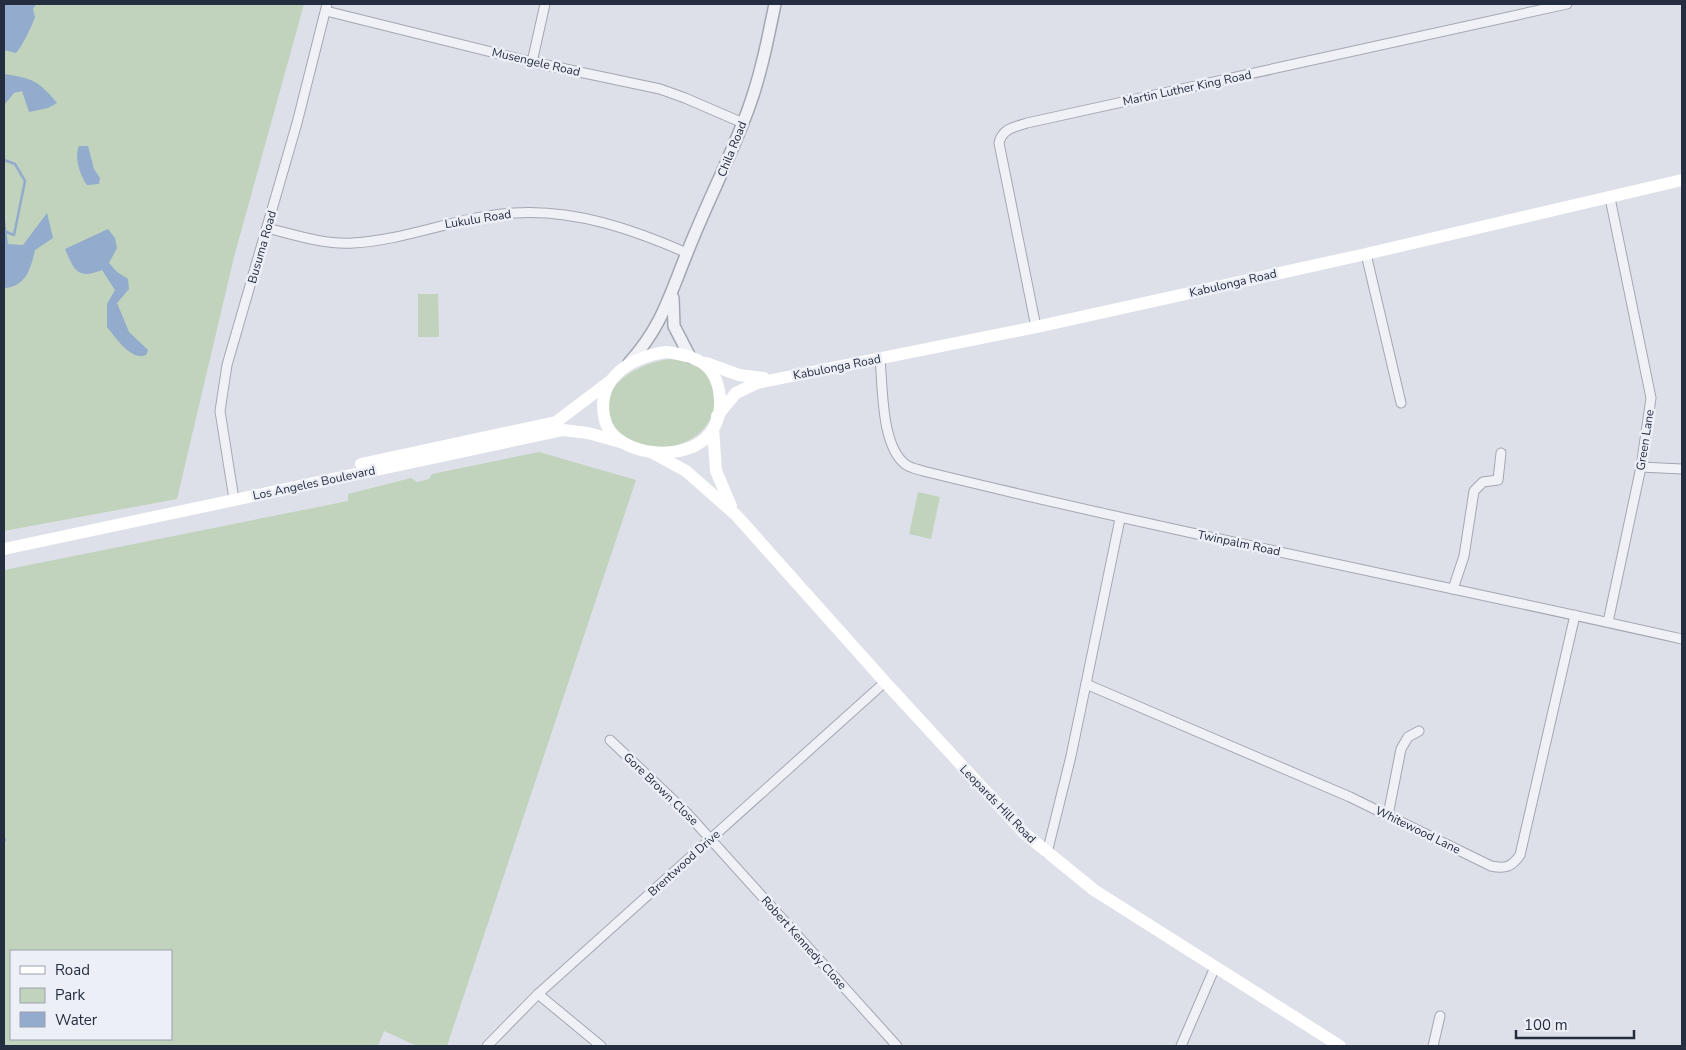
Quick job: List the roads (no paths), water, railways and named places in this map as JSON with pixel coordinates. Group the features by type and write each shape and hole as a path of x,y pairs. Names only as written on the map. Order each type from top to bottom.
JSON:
{"main road":[{"name":"Kabulonga Road","path":"718,416 742,390 757,383 880,360 1036,327 1366,254 1682,180"},
{"path":"666,352 696,359 712,372 717,382 720,403 714,429 700,442 690,448 669,452 651,452 624,443 608,429 602,405 609,382 629,363 650,354 666,352"},
{"name":"Kabulonga Road","path":"696,359 746,377 782,378"},
{"name":"Los Angeles Boulevard","path":"4,541 556,422 609,382"},
{"name":"Leopards Hill Road","path":"714,429 716,471 736,515"},
{"name":"Los Angeles Boulevard","path":"4,549 563,430 588,433 624,443"},
{"name":"Leopards Hill Road","path":"651,452 686,471 736,515 885,682 1024,833 1047,853 1094,890 1340,1046"}],"street":[{"path":"532,62 545,4"},
{"name":"Chila Road","path":"629,363 657,327 675,289 687,253 743,123 755,90 775,4"},
{"name":"Martin Luther King Road","path":"1036,327 999,143 1005,131 1027,123 1567,4"},
{"name":"Musengele Road","path":"327,7 532,62 660,89 686,98 743,123"},
{"name":"Busuma Road","path":"233,492 225,451 220,400 227,365 298,123 327,7"},
{"name":"Green Lane","path":"1608,622 1641,467 1650,411 1650,386 1610,198"},
{"name":"Lukulu Road","path":"267,228 325,241 353,243 486,216 514,213 555,214 631,230 687,253"},
{"path":"1366,254 1401,403"},
{"name":"Chila Road","path":"675,289 674,326 696,359"},
{"name":"Twinpalm Road","path":"880,360 887,432 900,459 907,466 1120,519 1682,639"},
{"path":"1453,589 1464,556 1474,490 1483,482 1498,480 1501,453"},
{"path":"1641,467 1682,469"},
{"path":"1047,853 1086,684 1120,519"},
{"name":"Whitewood Lane","path":"1086,684 1388,815 1491,866 1509,867 1516,861 1524,843 1575,615"},
{"name":"Brentwood Drive","path":"487,1046 538,994 885,682"},
{"path":"1388,815 1401,749 1408,737 1419,731"},
{"name":"Gore Brown Close","path":"610,740 711,838"},
{"name":"Robert Kennedy Close","path":"711,838 897,1046"},
{"path":"1181,1046 1215,966"},
{"path":"538,994 601,1046"},
{"path":"1433,1046 1440,1016"}],"water":[{"path":"4,4 36,4 33,9 34,21 16,53 4,50"},
{"path":"4,74 22,77 40,85 57,103 48,108 29,112 22,91 14,93 4,105"},
{"path":"79,146 88,146 94,169 100,178 99,184 87,185 84,181 77,161"},
{"path":"4,212 8,244 23,245 47,213 53,238 35,250 29,270 22,280 18,284 4,288"},
{"path":"108,229 115,238 117,248 109,263 117,272 128,279 129,289 117,303 129,332 148,350 146,355 140,356 129,352 107,327 107,304 115,290 102,270 87,274 78,271 71,263 65,249"}],"waterway":[{"path":"4,160 15,164 25,181 14,235 4,231"}]}
